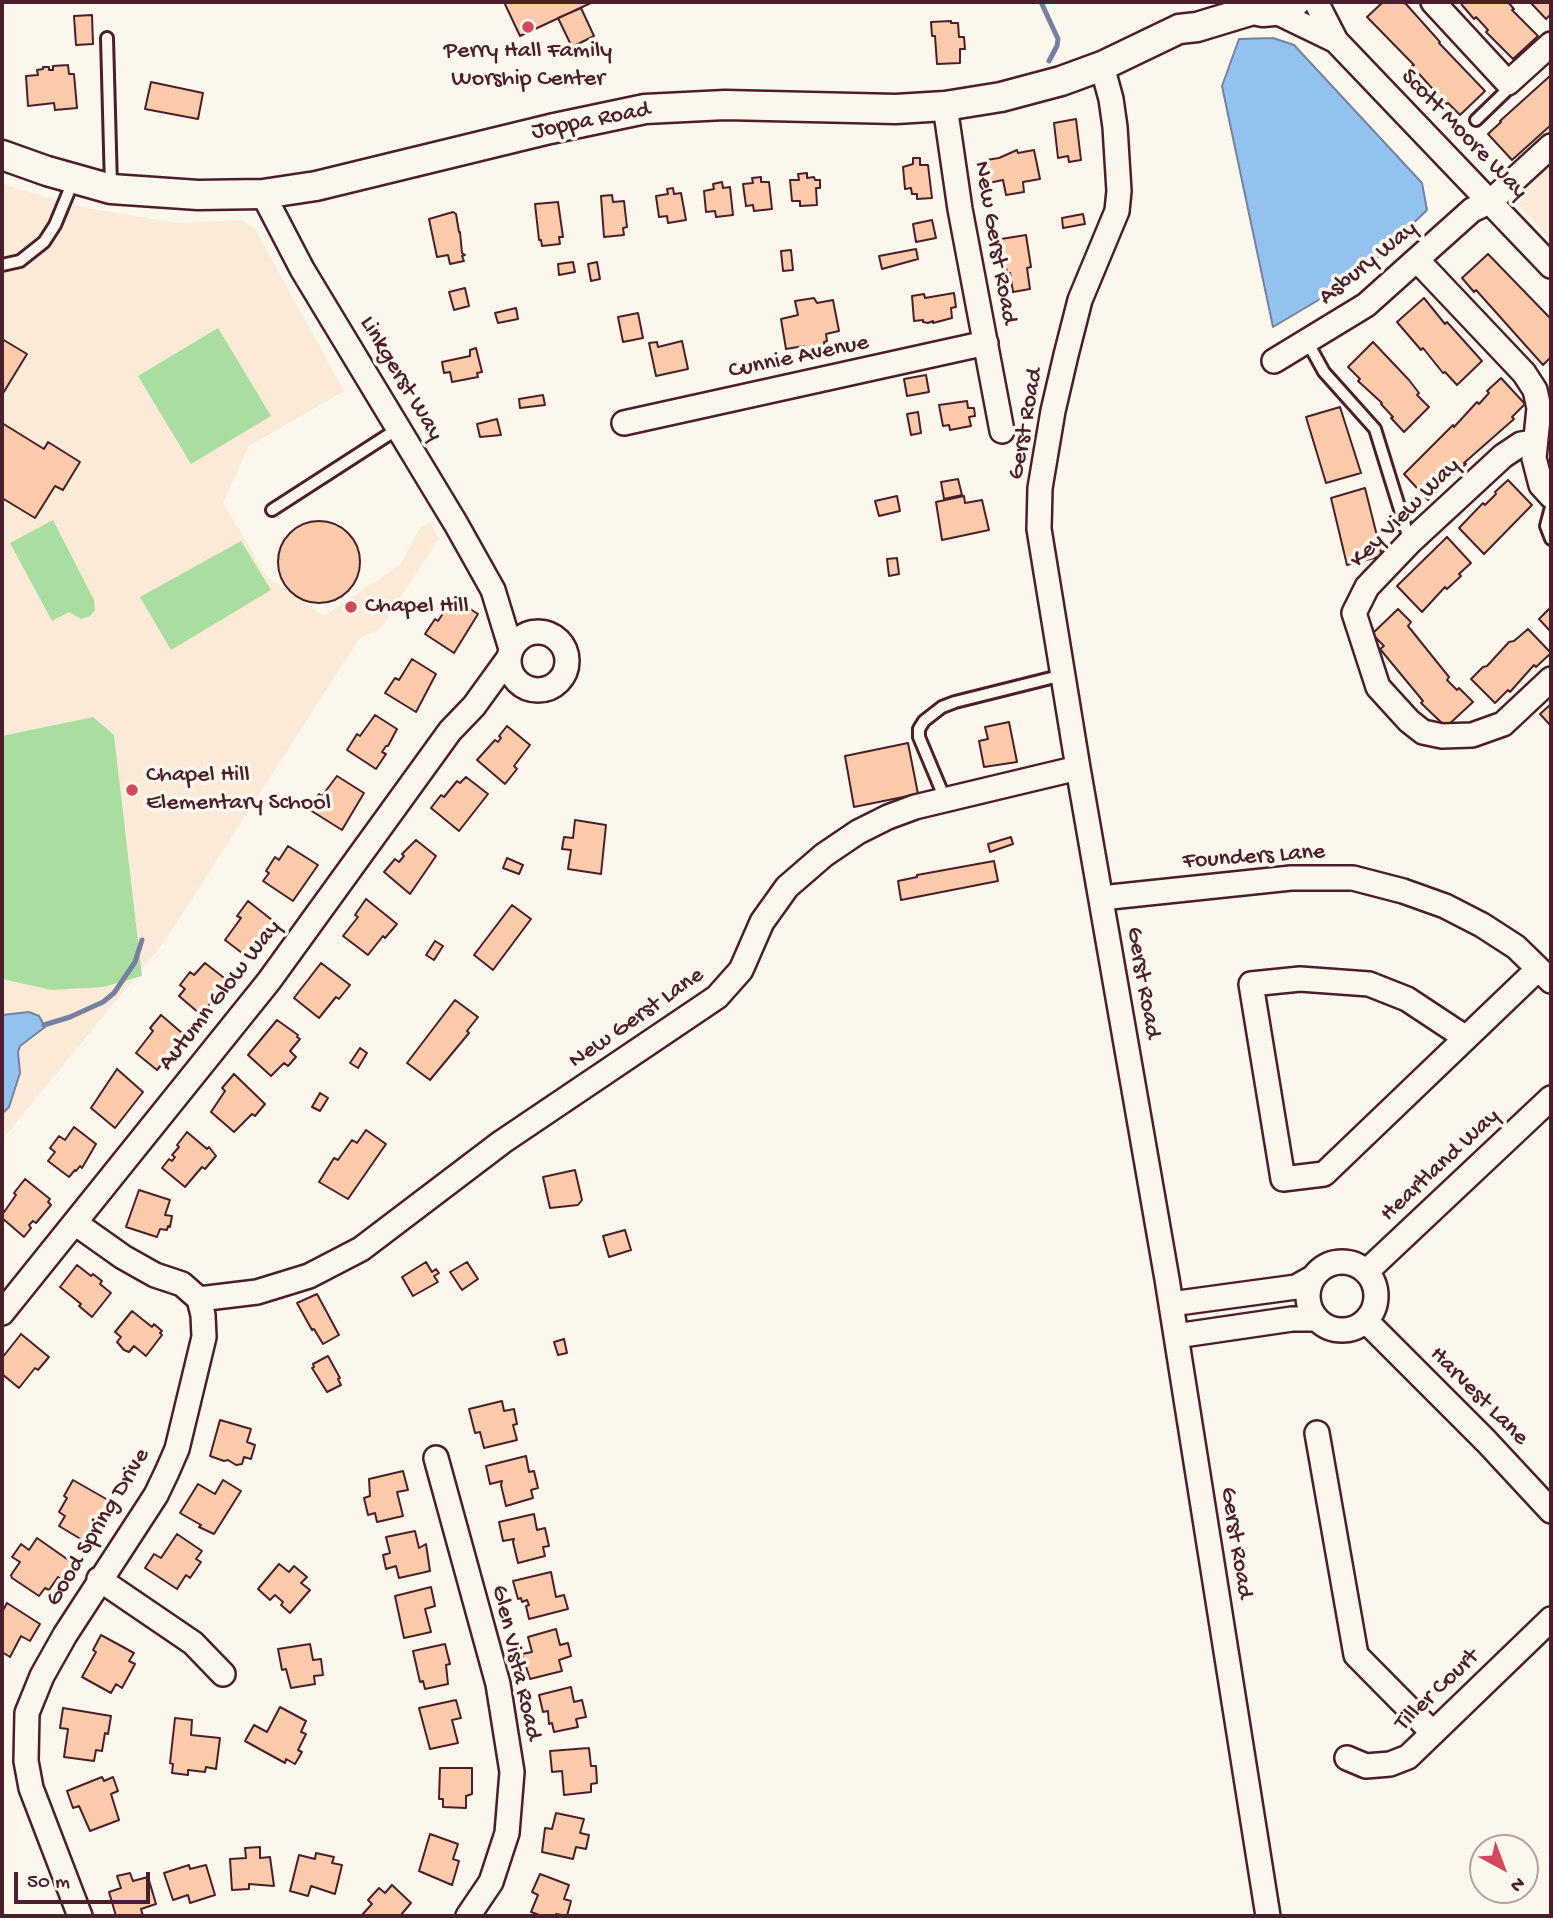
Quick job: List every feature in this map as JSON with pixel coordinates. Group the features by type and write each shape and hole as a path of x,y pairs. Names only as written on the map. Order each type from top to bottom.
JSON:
{"street":[{"name":"Joppa Road","path":"1179,29 1189,14 1205,2"},
{"name":"Scott Moore Way","path":"1316,2 1336,41 1551,266"},
{"path":"1433,2 1508,83 1551,44"},
{"name":"Joppa Road","path":"2,155 111,189 198,195 263,194 316,186 550,129 645,109 725,105 871,109 945,106 1028,90 1102,66 1179,29 1197,27 1265,6"},
{"name":"Scott Moore Way","path":"1265,6 1336,41"},
{"name":"Gerst Road","path":"1102,66 1115,127 1119,191 1117,211 1080,300 1054,411 1040,488 1039,529 1171,1304 1268,1916"},
{"name":"New Gerst Road","path":"945,106 960,209 1002,430"},
{"name":"Asbury Way","path":"1274,361 1308,343 1366,305 1472,210 1491,201 1551,146"},
{"name":"Linkgerst Way","path":"263,194 302,269 493,590 510,654"},
{"path":"1418,261 1524,373 1535,390 1539,408 1534,458 1541,485 1551,496"},
{"name":"Cunnie Avenue","path":"624,424 986,344"},
{"name":"Key View Way","path":"1535,442 1521,444 1503,456 1410,542 1367,587 1354,613 1378,687 1409,721 1423,732 1442,736 1472,735 1503,724 1551,679"},
{"name":"Linkgerst Way","path":"493,590 536,632"},
{"path":"536,632 545,632 560,642 567,658 564,676 550,688 532,690 524,687 512,675 510,654 521,637 536,632"},
{"name":"Autumn Glow Way","path":"2,1313 274,975 450,730 474,706 510,654"},
{"name":"Autumn Glow Way","path":"474,706 524,687"},
{"name":"New Gerst Lane","path":"199,1298 257,1292 309,1276 361,1249 502,1142 717,997 741,970 762,922 787,887 824,855 858,832 888,817 944,799 1078,768"},
{"name":"Founders Lane","path":"1101,898 1291,877 1353,878 1404,891 1445,906 1516,947 1545,975"},
{"path":"1466,1038 1408,999 1369,984 1300,979 1251,984 1283,1179 1324,1174 1466,1038 1545,975"},
{"name":"Heartland Way","path":"1366,1272 1551,1098"},
{"path":"75,1223 123,1258 155,1275 182,1284 199,1298"},
{"path":"1171,1304 1296,1287 1329,1264 1340,1261 1352,1263 1366,1272 1375,1288 1373,1311 1366,1321 1357,1327 1346,1330 1325,1326 1310,1310 1308,1299 1312,1278"},
{"name":"Good Spring Drive","path":"80,1916 31,1788 26,1761 27,1713 42,1676 99,1579 156,1495 177,1449 204,1337 199,1298"},
{"path":"1176,1336 1292,1319 1316,1319"},
{"name":"Harvest Lane","path":"1366,1321 1486,1441 1551,1511"},
{"path":"1317,1433 1356,1655 1433,1733"},
{"name":"Glen Vista Road","path":"436,1458 498,1684 512,1772 507,1833 491,1882 468,1916"},
{"path":"99,1579 192,1643 223,1674"},
{"name":"Tiller Court","path":"1347,1758 1366,1766 1408,1757 1551,1619"}],"lane":[{"path":"107,38 111,189"},
{"path":"1476,120 1505,92 1508,83"},
{"path":"2,265 20,261 44,242 55,225 74,179"},
{"path":"1308,343 1324,372 1375,429 1410,542"},
{"path":"272,510 399,428"},
{"path":"1551,508 1546,526 1551,539"},
{"path":"944,799 919,737 919,729 924,721 942,707 955,702 1063,675"}],"shaded area":[{"path":"1551,161 1551,240 1511,197"},
{"name":"Chapel Hill Elementary School","path":"2,183 91,209 178,223 242,220 255,229 344,391 249,446 223,503 267,577 324,616 400,565 420,528 430,522 439,538 381,628 359,639 164,942 2,1140"}],"green space":[{"path":"218,328 271,416 191,464 138,376"},
{"path":"53,520 94,600 95,610 90,616 81,619 69,612 52,621 10,543"},
{"path":"241,541 271,590 171,650 140,597"},
{"path":"93,717 114,735 142,976 103,987 52,990 2,979 2,736"}],"water":[{"path":"1273,38 1294,45 1422,183 1427,210 1378,257 1337,289 1273,327 1222,86 1239,39"},
{"path":"29,1012 39,1016 45,1027 20,1046 20,1073 9,1107 2,1114 2,1015"}],"building":[{"name":"Perry Hall Family Worship Center","path":"504,2 593,2 520,36"},
{"path":"1383,2 1406,4 1485,91 1460,115 1446,104 1412,66 1414,65 1367,17"},
{"path":"1461,2 1508,2 1514,9 1512,10 1538,36 1513,59"},
{"path":"1530,2 1551,2 1551,14 1546,19"},
{"path":"581,8 594,36 572,47 558,18"},
{"path":"92,15 93,44 76,45 74,16"},
{"path":"931,22 958,23 959,37 964,37 965,49 960,49 960,63 937,64"},
{"path":"68,65 69,74 74,74 77,108 55,110 54,103 28,106 26,76 38,75 37,70 43,67 53,70 53,66"},
{"path":"1551,75 1551,125 1512,160 1488,134"},
{"path":"151,82 203,93 198,119 145,109"},
{"path":"1076,119 1081,160 1069,162 1068,156 1058,158 1054,123"},
{"path":"1017,150 1018,153 1034,150 1040,179 1023,182 1024,192 1006,195 1003,180 984,184 980,161 999,158"},
{"path":"913,158 920,158 920,165 928,165 932,198 917,199 917,194 912,194 911,188 905,189 903,167 913,164"},
{"path":"807,173 807,178 820,180 820,188 816,188 817,205 800,206 800,201 792,201 790,180 799,180 798,174"},
{"path":"761,177 761,182 769,182 772,209 754,211 753,205 746,206 743,184 753,183 752,178"},
{"path":"722,182 723,188 730,187 733,215 716,217 715,211 706,212 704,191 714,189 713,184"},
{"path":"673,188 674,194 681,193 686,220 668,223 667,216 659,217 656,196 668,194 667,189"},
{"path":"612,195 613,202 624,201 627,227 623,228 624,235 604,237 601,196"},
{"path":"558,202 563,237 559,237 560,244 542,246 535,204"},
{"path":"453,212 456,214 460,232 462,253 465,255 462,256 464,261 450,264 448,255 437,257 429,219"},
{"path":"1083,214 1085,224 1063,228 1062,218"},
{"path":"932,220 936,238 916,242 913,224"},
{"path":"1026,235 1031,267 1027,268 1030,289 1013,292 1001,239"},
{"path":"916,249 918,259 882,269 879,256"},
{"path":"791,250 793,270 783,271 781,251"},
{"path":"1488,254 1551,319 1551,357 1543,365 1462,278"},
{"path":"573,262 575,272 559,275 558,264"},
{"path":"597,262 600,279 591,281 588,264"},
{"path":"465,288 469,306 454,310 449,292"},
{"path":"954,293 956,307 951,308 952,318 933,323 914,321 912,296 924,294 925,298"},
{"path":"814,298 817,303 833,300 839,331 826,334 825,347 805,351 804,346 786,349 781,319 798,315 795,301"},
{"path":"1424,298 1445,324 1447,322 1482,361 1457,385 1397,322"},
{"path":"516,308 518,319 498,323 495,313"},
{"path":"638,313 643,338 623,342 618,317"},
{"path":"2,339 27,354 2,395"},
{"path":"682,341 688,369 656,376 649,343 657,342 658,347"},
{"path":"1373,342 1409,380 1419,393 1417,395 1429,407 1404,432 1382,403 1358,381 1360,379 1348,367"},
{"path":"476,348 482,372 477,373 478,377 452,382 450,372 444,373 442,362 470,356 470,350"},
{"path":"926,375 929,392 907,396 904,379"},
{"path":"1501,378 1525,404 1512,417 1514,419 1464,463 1466,464 1428,500 1404,474 1477,402 1479,404 1489,393 1487,391"},
{"path":"543,395 545,405 520,408 519,399"},
{"path":"967,401 968,408 974,408 975,416 969,417 971,426 950,430 949,425 943,426 939,405"},
{"path":"1340,407 1361,473 1326,483 1306,417"},
{"path":"918,412 921,433 911,435 907,414"},
{"path":"497,419 501,435 480,437 477,424"},
{"path":"2,423 44,449 48,442 80,462 63,490 55,486 35,518 2,498"},
{"path":"958,479 962,495 944,499 941,482"},
{"path":"1508,480 1532,505 1484,554 1459,528"},
{"path":"1365,488 1382,556 1347,565 1331,498"},
{"path":"897,496 900,511 879,516 875,501"},
{"path":"964,496 965,503 982,500 989,530 942,540 936,502"},
{"path":"319,521 335,524 348,533 357,546 360,562 357,578 348,591 335,600 319,603 303,600 290,591 281,578 278,562 281,546 290,533 303,524"},
{"path":"1447,537 1471,563 1459,574 1461,576 1447,589 1445,587 1422,612 1397,586"},
{"path":"897,558 899,574 889,576 887,559"},
{"path":"453,598 478,614 454,653 425,634 435,619 438,621"},
{"path":"1551,607 1551,632 1539,619"},
{"path":"1398,609 1411,622 1408,626 1449,677 1447,680 1473,702 1446,727 1421,703 1423,701 1380,649 1384,646 1372,634"},
{"path":"1528,629 1551,653 1536,667 1534,665 1510,692 1508,690 1495,703 1471,679 1509,642"},
{"path":"412,659 436,674 416,712 385,693 395,678 399,680"},
{"path":"1551,704 1551,726 1540,714"},
{"path":"375,715 397,729 382,752 386,754 376,769 347,750 357,734 360,736"},
{"path":"1009,722 1017,762 984,767 979,741 988,739 985,727"},
{"path":"507,726 530,745 514,766 517,769 505,784 477,760 495,740 498,742"},
{"path":"908,743 918,794 854,807 845,756"},
{"path":"337,776 364,793 342,830 310,810 319,794 322,796"},
{"path":"466,777 488,794 459,831 431,808 441,795 444,797 457,781 460,783"},
{"path":"575,820 606,825 601,874 568,869 571,850 562,849 564,837 573,838"},
{"path":"1011,837 1013,844 990,852 988,844"},
{"path":"416,840 436,856 410,894 384,872 395,859 399,862 404,856 402,854"},
{"path":"288,846 318,865 293,901 263,881 275,857 279,860"},
{"path":"507,858 523,865 519,874 503,868"},
{"path":"994,861 998,881 901,900 898,881"},
{"path":"366,899 397,924 368,955 343,936 358,917 355,915"},
{"path":"248,901 277,924 246,956 225,940 241,918 237,916"},
{"path":"512,905 531,919 493,970 474,955"},
{"path":"435,941 443,946 434,960 426,955"},
{"path":"205,963 232,984 221,998 218,996 200,1014 179,996 185,989 180,985 190,972 194,975"},
{"path":"321,963 350,985 319,1018 294,998"},
{"path":"455,1000 478,1017 467,1031 469,1033 430,1080 407,1063"},
{"path":"161,1015 189,1039 157,1070 136,1053 153,1031 150,1028"},
{"path":"277,1020 300,1039 290,1051 296,1057 288,1066 284,1063 271,1076 248,1055"},
{"path":"360,1048 367,1053 358,1068 350,1063"},
{"path":"117,1069 143,1092 115,1128 91,1108"},
{"path":"234,1074 265,1104 255,1116 252,1114 234,1132 211,1112 225,1091 222,1088"},
{"path":"320,1093 328,1098 320,1111 312,1107"},
{"path":"74,1127 96,1144 82,1168 80,1166 69,1177 48,1161 55,1152 50,1148 59,1136 65,1140"},
{"path":"366,1130 386,1144 348,1199 319,1182 334,1158 338,1160 352,1140 357,1143"},
{"path":"187,1132 207,1149 209,1147 216,1156 205,1169 202,1167 185,1187 162,1168 169,1159 172,1161 175,1157 172,1155"},
{"path":"575,1170 582,1200 578,1205 550,1208 543,1177"},
{"path":"25,1179 50,1199 48,1202 51,1205 36,1223 33,1221 29,1225 31,1228 24,1237 2,1218 2,1215"},
{"path":"139,1190 170,1200 165,1215 172,1216 170,1227 168,1226 167,1230 160,1229 157,1237 126,1227"},
{"path":"625,1230 631,1250 609,1257 603,1236"},
{"path":"426,1262 432,1272 436,1269 439,1273 434,1276 438,1282 413,1296 402,1277"},
{"path":"467,1262 478,1279 462,1290 450,1272"},
{"path":"77,1265 102,1281 100,1284 111,1293 92,1317 60,1287"},
{"path":"317,1294 339,1335 323,1344 297,1303"},
{"path":"132,1311 152,1327 154,1324 162,1331 162,1335 146,1356 134,1346 129,1352 124,1350 117,1342 121,1337 115,1332"},
{"path":"21,1334 49,1357 38,1370 35,1368 19,1388 2,1374 2,1358"},
{"path":"564,1339 567,1353 558,1355 554,1342"},
{"path":"328,1356 341,1385 327,1392 312,1368 313,1364"},
{"path":"502,1401 504,1411 514,1409 517,1424 513,1425 517,1440 484,1448 480,1432 475,1433 469,1409"},
{"path":"220,1420 251,1429 247,1442 255,1445 251,1459 244,1457 242,1464 236,1465 228,1460 210,1456"},
{"path":"526,1456 529,1472 534,1471 538,1488 531,1490 533,1498 506,1506 502,1481 490,1484 486,1466"},
{"path":"403,1471 408,1490 397,1492 403,1516 377,1522 375,1513 368,1515 364,1498 370,1496 369,1479"},
{"path":"73,1480 115,1504 106,1520 99,1516 84,1541 59,1526 65,1516 59,1512"},
{"path":"223,1480 241,1491 214,1534 180,1513 198,1484 215,1494"},
{"path":"534,1514 537,1530 545,1528 549,1546 543,1547 545,1556 518,1563 514,1539 503,1541 499,1522"},
{"path":"415,1531 419,1548 426,1544 430,1571 399,1578 396,1566 386,1569 383,1555 390,1553 386,1537"},
{"path":"177,1534 202,1551 196,1559 201,1562 190,1578 186,1575 177,1589 145,1568 154,1554 161,1558"},
{"path":"37,1538 77,1566 66,1582 58,1577 49,1590 45,1588 39,1596 11,1575 20,1562 12,1557 21,1544 29,1550"},
{"path":"279,1564 289,1572 294,1566 307,1577 301,1583 310,1590 290,1613 275,1595 270,1600 258,1589"},
{"path":"551,1572 556,1597 564,1595 568,1609 529,1619 527,1600 522,1602 521,1598 518,1599 513,1581"},
{"path":"431,1587 435,1606 425,1609 431,1632 404,1638 395,1596"},
{"path":"7,1603 40,1624 30,1641 21,1636 10,1657 2,1652 2,1612"},
{"path":"556,1629 560,1645 568,1643 571,1656 559,1660 562,1671 530,1679 522,1654 532,1652 528,1637"},
{"path":"101,1635 134,1653 129,1661 135,1664 122,1688 116,1684 111,1693 82,1677 96,1652 93,1650"},
{"path":"310,1644 313,1660 321,1659 323,1675 314,1676 315,1684 291,1688 286,1669 282,1670 278,1649"},
{"path":"445,1644 450,1664 446,1665 448,1684 425,1689 423,1681 420,1682 413,1651"},
{"path":"571,1687 574,1702 582,1700 586,1717 576,1719 578,1727 554,1732 552,1723 549,1724 548,1711 543,1712 539,1695"},
{"path":"456,1700 461,1718 452,1720 458,1743 430,1749 419,1708"},
{"path":"280,1707 306,1721 301,1732 306,1734 298,1750 302,1752 295,1764 286,1759 285,1763 245,1741 254,1725 267,1732"},
{"path":"63,1708 111,1716 102,1751 96,1750 94,1761 64,1757 68,1729 60,1728"},
{"path":"175,1718 192,1720 191,1735 220,1738 216,1769 206,1767 205,1772 188,1770 188,1775 172,1773 173,1764 170,1763"},
{"path":"589,1748 591,1766 596,1766 597,1783 591,1784 591,1792 564,1795 562,1771 552,1772 550,1751"},
{"path":"440,1768 472,1768 472,1794 466,1796 466,1808 443,1807 443,1799 439,1799"},
{"path":"102,1777 104,1781 113,1777 118,1791 111,1794 119,1820 90,1831 79,1806 73,1808 67,1791"},
{"path":"556,1813 584,1819 580,1833 589,1835 586,1849 576,1847 573,1859 542,1852 545,1828 552,1829"},
{"path":"430,1834 458,1844 453,1859 459,1861 452,1885 419,1871"},
{"path":"260,1847 260,1858 270,1857 274,1886 249,1884 249,1889 232,1890 230,1859 246,1858 245,1848"},
{"path":"316,1853 334,1857 332,1863 342,1865 335,1894 311,1886 308,1896 290,1891 299,1855 315,1859"},
{"path":"189,1865 190,1869 206,1865 215,1895 190,1903 188,1895 173,1900 164,1873"},
{"path":"130,1873 133,1881 148,1877 156,1904 141,1909 143,1916 116,1916 109,1892 121,1888 117,1876"},
{"path":"540,1874 569,1885 564,1899 571,1901 567,1916 542,1916 531,1912 538,1895 532,1892"},
{"path":"392,1885 411,1903 400,1916 361,1916 372,1904 368,1900 379,1888 385,1893"}],"waterway":[{"path":"1041,2 1058,39 1049,61"},
{"path":"44,1025 103,1002 114,993 135,962 142,940"}],"place":[{"name":"Perry Hall Family Worship Center","path":"528,27"},
{"name":"Chapel Hill","path":"351,607"},
{"name":"Chapel Hill Elementary School","path":"132,790"}]}
